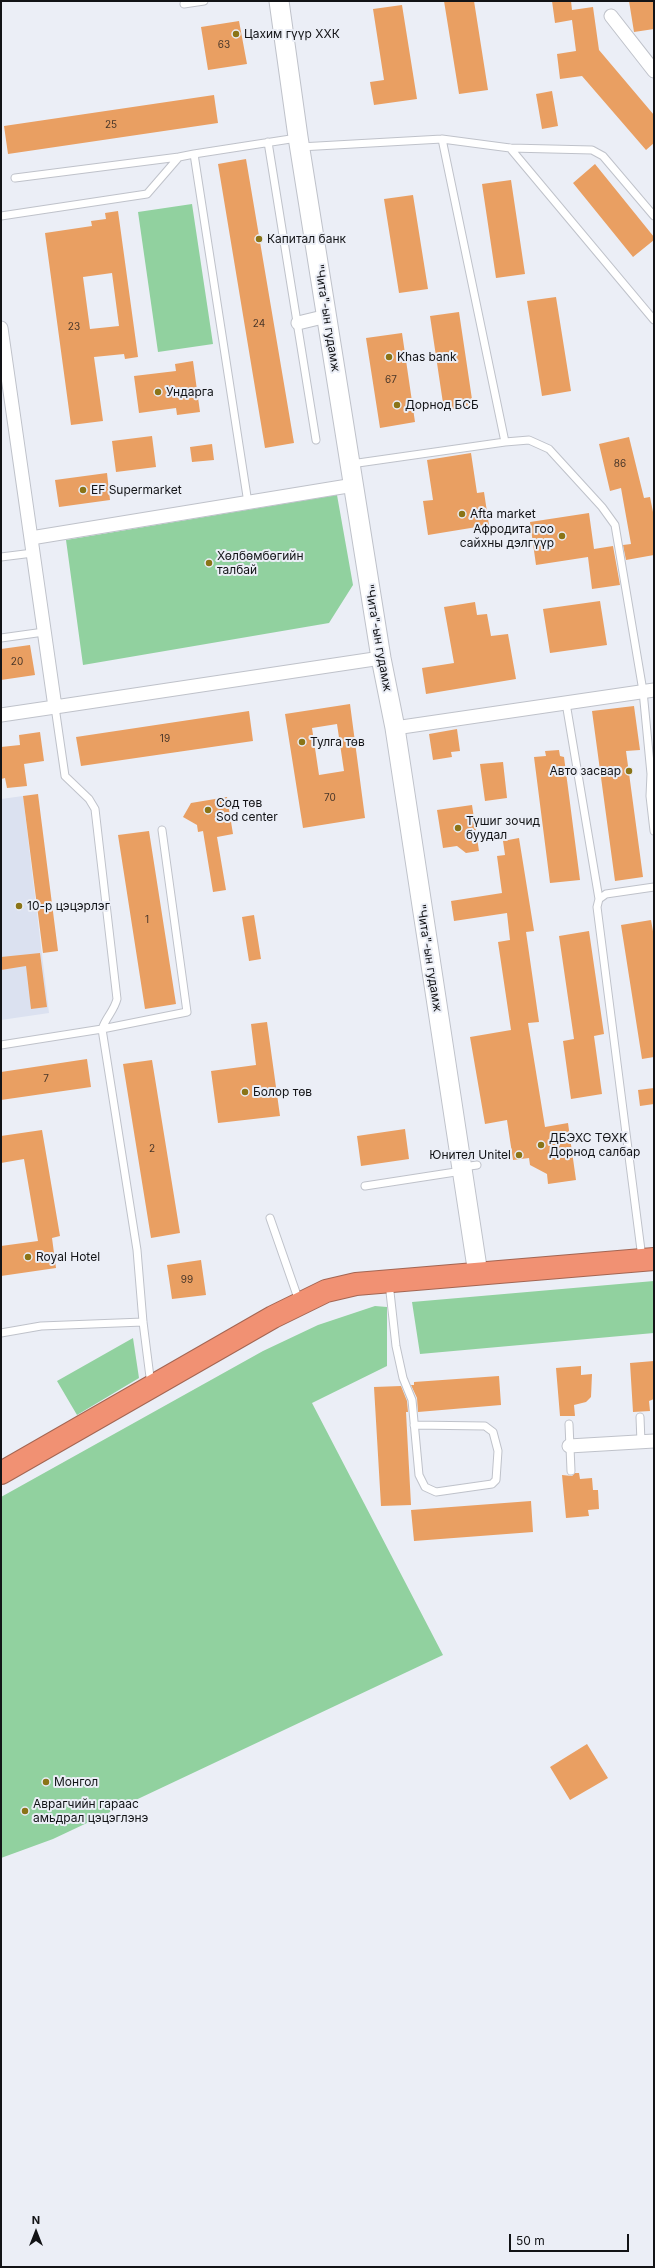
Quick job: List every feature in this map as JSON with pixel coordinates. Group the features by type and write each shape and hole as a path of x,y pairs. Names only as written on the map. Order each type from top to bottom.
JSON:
{"highway":[{"path":"1,1473 300,1303 326,1291 356,1284 648,1260"}],"main road":[{"name":"\"Чита\"-ын гудамж","path":"279,1 299,142 381,658 395,728 467,1168 478,1274"}],"street":[{"path":"611,16 654,71"},
{"path":"298,323 327,316"},
{"path":"1,328 55,707"},
{"path":"30,537 354,485"},
{"path":"1,715 381,658"},
{"path":"395,728 649,690"},
{"path":"570,1446 648,1441"}],"lane":[{"path":"184,4 204,1"},
{"path":"442,139 505,442"},
{"path":"15,178 194,154 268,142 442,139 510,148 592,150 603,156 654,216"},
{"path":"268,142 316,440"},
{"path":"510,148 654,320"},
{"path":"194,154 248,503"},
{"path":"1,216 148,194 178,156"},
{"path":"351,464 505,442 529,440 549,449 602,507 614,525 649,690 651,774 650,796 654,832"},
{"path":"1,558 33,554"},
{"path":"1,638 44,632"},
{"path":"566,703 599,899 597,907 648,1260"},
{"path":"55,707 65,776 90,799 95,809 118,999 115,1008 106,1018 102,1029 137,1250 143,1322 152,1387"},
{"path":"1,1045 102,1029 187,1012 162,830"},
{"path":"599,899 606,894 654,887"},
{"path":"365,1186 467,1168"},
{"path":"270,1218 300,1303"},
{"path":"389,1282 396,1346 403,1378 412,1400 414,1425 419,1475 425,1487 436,1492 463,1490 485,1487 492,1484 496,1480 498,1451 493,1432 485,1426 414,1425"},
{"path":"1,1332 41,1326 143,1322"},
{"path":"640,1417 648,1441"},
{"path":"569,1424 571,1471"}],"shaded area":[{"name":"10-р цэцэрлэг","path":"23,796 49,1013 1,1020 1,799"}],"green space":[{"path":"192,204 213,344 158,352 138,212"},
{"name":"Хөлбөмбөгийн талбай","path":"337,495 353,585 329,623 83,665 66,540"},
{"path":"654,1281 654,1333 420,1354 412,1302"},
{"path":"375,1306 387,1307 387,1366 312,1403 443,1655 53,1839 1,1858 1,1497 263,1351 318,1325"},
{"path":"133,1338 139,1378 77,1415 57,1381"}],"building":[{"path":"444,1 474,1 488,90 459,94"},
{"path":"552,1 571,1 572,10 593,7 599,50 654,115 654,143 646,150 582,76 560,79 557,54 576,51 572,20 555,23"},
{"path":"629,1 654,1 654,29 634,32"},
{"path":"402,5 417,99 374,105 370,82 384,80 373,9"},
{"path":"239,21 247,64 208,70 201,27"},
{"path":"552,91 558,126 542,129 536,94"},
{"path":"214,95 218,123 8,154 4,126"},
{"path":"246,159 294,443 265,448 218,164"},
{"path":"595,164 654,237 654,240 633,257 573,183"},
{"path":"511,180 525,274 496,278 482,184"},
{"path":"413,195 428,289 399,293 384,199"},
{"path":"118,211 138,357 125,359 124,354 94,357 103,421 71,425 45,233 92,226 91,221 106,219 105,213","holes":["112,273 119,326 90,329 83,277"]},
{"path":"556,297 571,391 542,396 527,301"},
{"path":"459,312 473,406 444,410 430,316"},
{"path":"402,333 415,422 380,428 366,338"},
{"path":"193,361 200,412 177,415 176,408 139,413 134,376 176,371 175,364"},
{"path":"152,436 156,467 116,472 112,441"},
{"path":"629,437 644,498 650,497 654,517 654,555 626,560 623,545 631,544 621,488 610,491 599,444"},
{"path":"212,444 214,460 192,462 190,447"},
{"path":"471,453 477,493 484,492 489,525 428,535 423,501 433,500 427,460"},
{"name":"EF Supermarket","path":"107,473 110,500 59,507 55,480"},
{"name":"Афродита гоо сайхны дэлгүүр","path":"589,513 594,549 613,546 620,585 592,589 588,557 536,565 530,522"},
{"path":"600,601 607,645 550,653 543,609"},
{"path":"475,602 477,615 487,614 491,636 508,634 516,679 426,694 422,668 454,663 444,607"},
{"path":"30,645 35,675 1,680 1,649"},
{"path":"350,704 365,818 303,828 285,714","holes":["337,724 344,771 319,775 312,728"]},
{"path":"634,706 640,750 626,751 643,877 615,881 592,711"},
{"path":"249,711 253,741 81,766 76,737"},
{"path":"457,729 460,751 451,752 452,757 433,760 429,734"},
{"path":"40,732 44,761 24,764 27,786 7,788 5,778 1,779 1,747 20,745 19,735"},
{"path":"559,750 560,756 564,757 580,880 550,883 534,757 546,756 545,751"},
{"path":"503,762 507,798 485,801 480,764"},
{"path":"38,794 58,951 43,953 23,796"},
{"path":"227,797 233,834 217,837 226,890 213,892 203,831 198,832 197,825 183,817 191,803"},
{"name":"Түшиг зочид буудал","path":"472,805 479,851 466,853 457,846 443,848 437,810"},
{"path":"149,831 176,1004 145,1009 118,835"},
{"path":"519,838 534,931 526,932 539,1022 528,1023 545,1127 568,1123 576,1180 548,1184 547,1174 530,1165 529,1158 513,1160 507,1120 485,1124 470,1037 511,1030 498,942 510,940 507,913 454,921 451,901 502,893 497,856 505,855 503,841"},
{"path":"254,915 261,959 249,961 242,917"},
{"path":"651,920 654,937 654,1057 642,1059 621,925"},
{"path":"589,931 604,1034 594,1036 602,1094 571,1099 563,1041 574,1039 559,936"},
{"path":"40,953 47,1007 31,1009 26,966 1,970 1,957"},
{"name":"Болор төв","path":"267,1022 280,1116 218,1123 211,1071 256,1065 251,1024"},
{"path":"87,1059 91,1087 1,1100 1,1072"},
{"path":"152,1060 180,1233 151,1238 123,1064"},
{"path":"654,1088 654,1104 640,1106 638,1090"},
{"path":"405,1129 409,1159 361,1166 357,1136"},
{"path":"42,1130 60,1236 52,1238 56,1268 1,1276 1,1246 38,1241 24,1159 1,1163 1,1136"},
{"path":"201,1260 206,1295 172,1299 167,1265"},
{"path":"654,1361 654,1399 649,1401 650,1411 633,1412 630,1363"},
{"path":"581,1366 581,1375 592,1374 591,1397 586,1402 574,1405 575,1416 560,1416 556,1368"},
{"path":"499,1376 501,1405 418,1412 417,1398 411,1385 414,1385 414,1382"},
{"path":"401,1386 407,1401 408,1412 406,1412 411,1505 381,1506 374,1387"},
{"path":"575,1473 579,1473 580,1479 592,1478 593,1490 598,1490 599,1509 588,1510 589,1516 566,1518 562,1475 572,1476"},
{"path":"531,1501 533,1532 414,1541 411,1510"},
{"path":"587,1744 608,1778 570,1800 550,1767"}],"place":[{"name":"Цахим гүүр ХХК","path":"236,34"},
{"name":"Капитал банк","path":"259,239"},
{"name":"Khas bank","path":"389,357"},
{"name":"Ундарга","path":"158,392"},
{"name":"Дорнод БСБ","path":"397,405"},
{"name":"EF Supermarket","path":"83,490"},
{"name":"Afta market","path":"462,514"},
{"name":"Афродита гоо сайхны дэлгүүр","path":"562,536"},
{"name":"Хөлбөмбөгийн талбай","path":"209,563"},
{"name":"Тулга төв","path":"302,742"},
{"name":"Авто засвар","path":"629,771"},
{"name":"Сод төв Sod center","path":"208,810"},
{"name":"Түшиг зочид буудал","path":"458,828"},
{"name":"10-р цэцэрлэг","path":"19,906"},
{"name":"Болор төв","path":"245,1092"},
{"name":"ДБЭХС ТӨХК Дорнод салбар","path":"541,1145"},
{"name":"Юнител Unitel","path":"519,1155"},
{"name":"Royal Hotel","path":"28,1257"},
{"name":"Монгол","path":"46,1782"},
{"name":"Аврагчийн гараас амьдрал цэцэглэнэ","path":"25,1811"}]}
